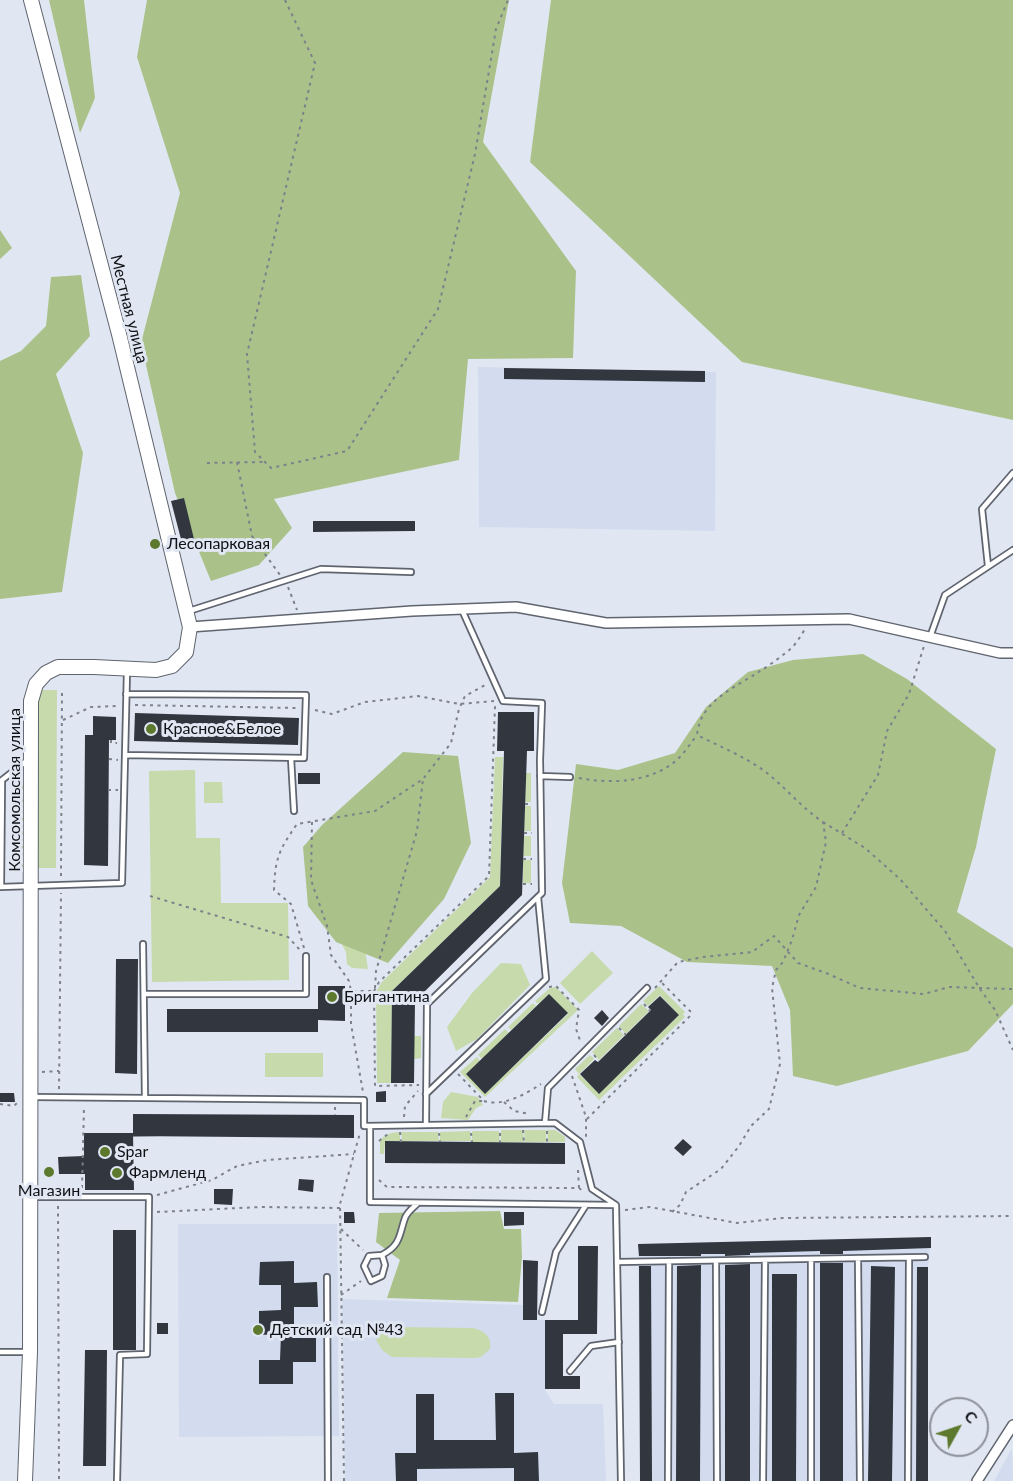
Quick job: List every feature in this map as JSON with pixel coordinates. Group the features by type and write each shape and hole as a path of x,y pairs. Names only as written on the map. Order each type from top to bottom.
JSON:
{"main road":[{"name":"Местная улица","path":"31,0 119,334 190,627"},
{"name":"Комсомольская улица","path":"25,1481 30,1352 32,700 36,684 46,673 58,668 156,670 172,666 186,652 190,627"}],"street":[{"path":"190,627 516,607 606,623 849,619 1000,653 1013,653"},
{"path":"977,1481 1013,1425"}],"lane":[{"path":"988,566 982,509 1013,472"},
{"path":"928,636 945,595 1013,550"},
{"path":"187,612 321,569 411,572"},
{"path":"426,1125 424,1096 427,1004 542,893 540,776 542,703 503,701 462,609"},
{"path":"31,758 2,780 0,887 122,883 127,669"},
{"path":"125,755 304,758 306,708 306,695 126,694"},
{"path":"291,758 294,812"},
{"path":"540,776 570,777"},
{"path":"424,1096 546,979 538,897"},
{"path":"143,944 145,1098"},
{"path":"144,994 306,994 306,956"},
{"path":"545,1120 548,1088 647,988"},
{"path":"30,1097 364,1100 364,1126 545,1120 555,1123 580,1142 592,1189 616,1208"},
{"path":"370,1126 370,1202 586,1205 616,1208"},
{"path":"30,1197 149,1197 147,1354 120,1355 117,1481"},
{"path":"382,1255 385,1265 382,1276 371,1281 364,1266 369,1256 382,1255 390,1251 403,1230 405,1216 418,1203"},
{"path":"542,1312 556,1252 586,1205"},
{"path":"616,1208 621,1481"},
{"path":"617,1262 925,1257"},
{"path":"858,1258 860,1481"},
{"path":"908,1481 909,1258"},
{"path":"811,1259 812,1481"},
{"path":"716,1260 717,1481"},
{"path":"763,1481 765,1260"},
{"path":"668,1481 669,1261"},
{"path":"327,1277 328,1481"},
{"path":"570,1371 591,1346 619,1342"},
{"path":"0,1352 30,1352"}],"path":[{"path":"285,0 315,63 248,354 255,452 271,468 348,451 438,309 475,154 496,29 508,0"},
{"path":"237,462 252,536 288,587 302,619"},
{"path":"207,463 265,462"},
{"path":"570,777 593,781 619,781 647,777 676,761 697,735 705,710 730,688 790,650 806,628 807,620"},
{"path":"842,833 878,775 887,731 909,694 928,636"},
{"path":"306,956 291,904 274,890 275,864 285,842 297,824 375,811 423,779 451,743 465,696 494,680"},
{"path":"62,720 91,707 126,705 306,708 332,714 365,702 418,696 461,704 496,701 489,876 379,982 374,991"},
{"path":"697,735 726,748 764,771 781,784 810,813 865,848 900,879 945,931 995,1010 1013,1050"},
{"path":"423,779 417,831 376,971 374,991 375,1086 422,1084 424,1096"},
{"path":"525,804 532,804"},
{"path":"312,821 311,880 327,926 331,955 349,981 351,1024 364,1100"},
{"path":"672,1212 680,1205 686,1192 721,1169 751,1126 769,1108 780,1064 772,988 776,970 788,952 799,915 816,887 826,842 823,822"},
{"path":"524,833 532,833 532,842"},
{"path":"532,851 532,868"},
{"path":"523,859 532,859"},
{"path":"532,876 532,892"},
{"path":"523,885 532,884"},
{"path":"150,896 288,937 306,956"},
{"path":"656,987 678,962 752,952 774,936 798,963 860,988 924,994 949,987 1013,989"},
{"path":"587,1119 690,1016 691,1012 661,982"},
{"path":"550,987 556,986 579,1010 576,1029"},
{"path":"351,991 374,991"},
{"path":"641,1002 650,1011"},
{"path":"617,1026 626,1035"},
{"path":"591,1052 599,1061"},
{"path":"571,1072 587,1119 586,1137 581,1148"},
{"path":"458,1074 484,1101"},
{"path":"462,1124 475,1101 504,1102 538,1086"},
{"path":"404,1125 405,1106 421,1088"},
{"path":"504,1102 514,1111 545,1120"},
{"path":"0,1104 14,1106"},
{"path":"81,1197 84,1104"},
{"path":"335,1107 335,1115"},
{"path":"344,1481 340,1208 361,1129"},
{"path":"547,1143 546,1129 555,1129"},
{"path":"471,1130 472,1142"},
{"path":"500,1130 500,1142"},
{"path":"524,1130 524,1143"},
{"path":"439,1131 440,1142"},
{"path":"379,1150 379,1139 391,1132 400,1132 401,1142"},
{"path":"149,1197 212,1180 237,1166 267,1160 354,1154"},
{"path":"379,1171 379,1181 387,1187 579,1188 577,1166"},
{"path":"58,1197 59,1481"},
{"path":"149,1212 261,1207 340,1208"},
{"path":"616,1208 650,1207 737,1223 782,1218 1013,1216"},
{"path":"340,1229 369,1256"},
{"path":"342,1295 369,1276"}],"shaded area":[{"path":"478,367 716,372 715,531 479,527"},
{"name":"Детский сад №43","path":"178,1224 337,1224 339,1436 179,1437"},
{"path":"931,1237 928,1267 928,1481 640,1481 638,1244"},
{"path":"342,1299 523,1305 523,1319 545,1320 545,1390 554,1404 603,1404 606,1481 345,1481"},
{"path":"1012,1448 1013,1481 994,1481"}],"green space":[{"path":"49,0 84,0 95,98 80,133"},
{"path":"147,0 509,0 483,142 576,271 573,358 468,359 459,460 274,499 292,528 259,565 211,581 175,493 141,343 180,193 137,57"},
{"path":"551,0 1013,0 1013,420 742,362 530,162"},
{"path":"0,230 12,248 0,259"},
{"path":"81,275 90,336 56,374 83,453 62,592 0,599 0,361 21,351 46,326 51,277"},
{"path":"863,654 907,679 996,749 976,847 957,912 1013,948 1013,1004 968,1051 837,1086 793,1076 790,1010 772,966 687,962 621,926 570,923 562,883 576,764 618,770 675,753 706,707 748,672 793,660"},
{"path":"38,690 57,690 56,868 37,868"},
{"path":"403,752 458,756 471,843 444,899 388,963 336,942 308,906 303,847 322,825"},
{"path":"495,757 503,757 500,886 392,991 391,1083 377,1083 376,992 381,983 490,877"},
{"path":"195,770 196,838 220,838 221,903 288,903 289,980 152,982 149,771"},
{"path":"526,773 531,773 531,802 525,802"},
{"path":"14,779 24,779 23,872 13,872"},
{"path":"204,782 222,782 223,803 204,803"},
{"path":"525,806 531,806 531,831 524,831"},
{"path":"524,836 531,836 531,856 523,856"},
{"path":"523,860 531,860 531,883 523,883"},
{"path":"339,939 364,943 368,969 352,968 347,964 346,952"},
{"path":"592,951 613,973 580,1004 560,983"},
{"path":"501,963 521,964 530,985 477,1039 456,1051 447,1027 472,993"},
{"path":"659,986 685,1012 683,1014 685,1017 599,1100 577,1077 579,1074 599,1093 679,1015 660,995 648,1006 643,1001"},
{"path":"556,987 578,1010 485,1097 460,1072 477,1057 480,1061 486,1093 568,1014 549,994 538,1004 535,1001 550,988"},
{"path":"533,1003 536,1006 511,1030 508,1027"},
{"path":"641,1004 649,1011 626,1034 619,1026"},
{"path":"617,1028 624,1035 599,1060 592,1052"},
{"path":"505,1029 509,1033 482,1059 478,1055"},
{"path":"414,1036 421,1036 421,1058 414,1059"},
{"path":"265,1053 323,1053 323,1077 265,1077"},
{"path":"590,1055 594,1059 579,1074 575,1069"},
{"path":"451,1092 478,1097 483,1105 476,1108 468,1120 441,1118 443,1102"},
{"path":"501,1130 523,1130 524,1142 501,1142"},
{"path":"524,1130 546,1130 546,1142 525,1142"},
{"path":"547,1130 555,1130 565,1137 565,1142 548,1142"},
{"path":"470,1131 471,1141 440,1141 440,1132"},
{"path":"472,1131 499,1131 500,1142 472,1142"},
{"path":"400,1132 400,1141 385,1141 384,1154 380,1154 380,1139 391,1133"},
{"path":"401,1132 438,1132 439,1141 402,1141"},
{"path":"500,1211 504,1229 521,1229 522,1257 518,1302 387,1298 400,1260 376,1242 379,1213"},
{"path":"393,1327 473,1328 487,1335 490,1349 481,1357 475,1358 392,1357 382,1350 376,1340 383,1332"}],"building":[{"path":"504,368 705,371 705,382 504,379"},
{"path":"184,498 194,539 182,543 171,501"},
{"path":"313,521 415,521 415,531 313,532"},
{"path":"498,712 534,712 534,751 527,751 522,895 415,1001 414,1083 391,1083 392,991 500,886 504,751 497,751"},
{"path":"135,713 299,718 298,745 134,741"},
{"path":"93,716 116,717 116,740 109,740 108,866 84,865 85,735 93,735"},
{"path":"298,773 320,773 320,784 298,784"},
{"path":"116,959 138,959 137,1074 115,1073"},
{"path":"318,986 345,986 345,1021 318,1020 318,1032 167,1032 167,1009 318,1009"},
{"path":"549,994 568,1013 485,1094 466,1074"},
{"path":"660,996 679,1015 599,1094 580,1074 595,1060 598,1062 651,1010 648,1007"},
{"path":"602,1010 609,1018 602,1026 594,1018"},
{"path":"386,1091 386,1102 376,1102 376,1092"},
{"path":"0,1093 14,1093 15,1102 0,1102"},
{"path":"133,1114 354,1115 354,1138 133,1136"},
{"path":"84,1133 133,1133 134,1190 85,1190 85,1174 59,1174 58,1157 84,1156"},
{"path":"683,1139 692,1147 683,1156 674,1148"},
{"path":"385,1141 565,1143 565,1164 385,1163"},
{"path":"299,1179 314,1180 313,1192 298,1190"},
{"path":"214,1189 233,1189 232,1205 214,1204"},
{"path":"344,1212 354,1212 355,1223 344,1223"},
{"path":"504,1212 524,1212 524,1225 504,1226"},
{"path":"113,1230 136,1230 136,1350 113,1350"},
{"path":"931,1237 931,1248 843,1251 843,1254 820,1254 820,1251 725,1256 725,1254 701,1254 701,1256 639,1256 638,1244"},
{"path":"578,1246 598,1246 597,1334 563,1334 563,1376 580,1376 580,1389 545,1389 545,1320 578,1320"},
{"path":"523,1260 538,1261 537,1320 523,1320"},
{"path":"294,1261 294,1283 317,1282 318,1307 294,1307 294,1338 316,1338 316,1362 293,1362 293,1384 259,1384 259,1360 280,1360 281,1334 259,1335 259,1311 281,1310 281,1285 259,1285 260,1262"},
{"path":"820,1263 843,1263 843,1481 820,1481"},
{"path":"750,1264 750,1481 725,1481 725,1265"},
{"path":"701,1265 700,1481 676,1481 677,1266"},
{"path":"639,1266 651,1266 652,1481 640,1481"},
{"path":"871,1266 895,1267 892,1481 868,1481"},
{"path":"917,1267 928,1267 928,1481 916,1481"},
{"path":"772,1274 797,1274 796,1481 772,1481"},
{"path":"157,1323 168,1323 168,1334 157,1334"},
{"path":"85,1350 107,1350 106,1466 83,1466"},
{"path":"495,1393 514,1393 514,1453 538,1452 539,1481 514,1481 514,1468 417,1469 417,1481 396,1481 395,1453 416,1453 416,1394 434,1394 434,1440 496,1440"}],"place":[{"name":"Лесопарковая","path":"155,544"},
{"name":"Красное&Белое","path":"151,729"},
{"name":"Бригантина","path":"332,997"},
{"name":"Spar","path":"105,1152"},
{"name":"Магазин","path":"49,1172"},
{"name":"Фармленд","path":"117,1173"},
{"name":"Детский сад №43","path":"258,1330"}]}
